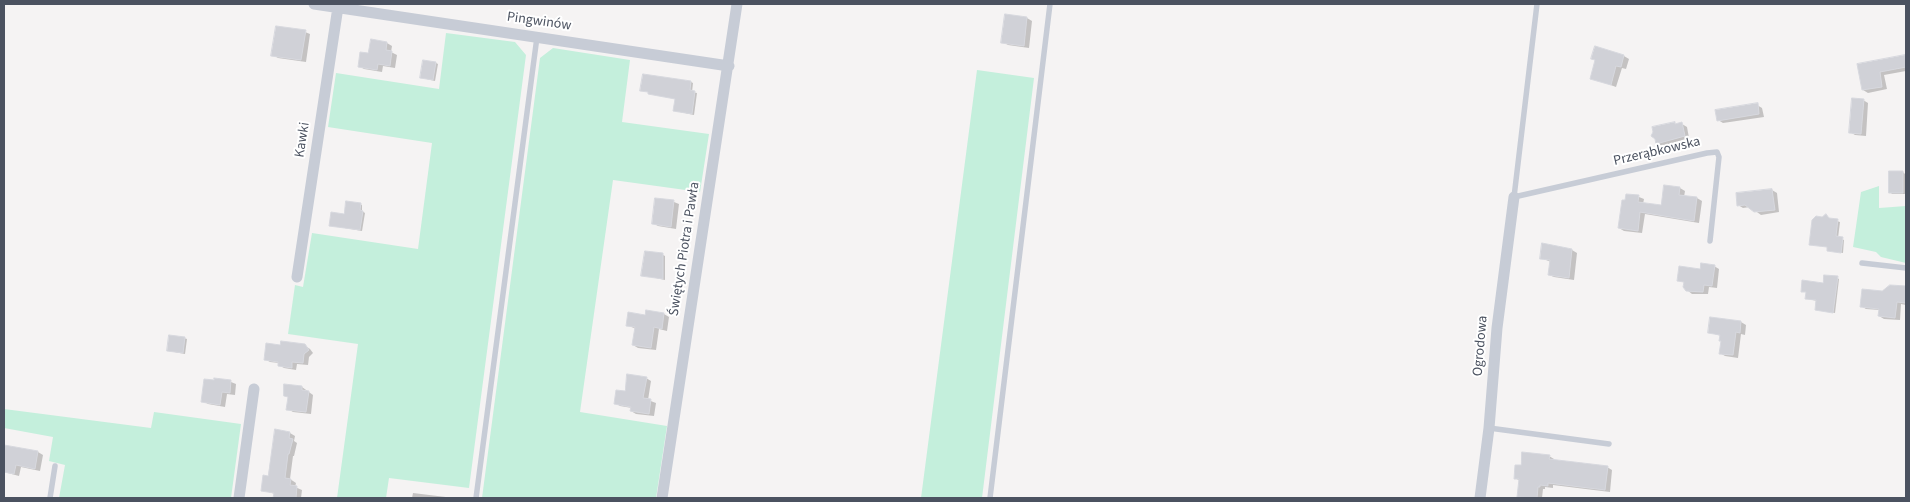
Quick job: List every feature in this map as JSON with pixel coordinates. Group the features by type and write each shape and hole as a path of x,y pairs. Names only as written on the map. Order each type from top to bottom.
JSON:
{"street":[{"name":"Pingwinów","path":"314,4 729,66"},
{"name":"Świętych Piotra i Pawła","path":"662,498 738,4"},
{"name":"Kawki","path":"297,277 338,8"},
{"name":"Ogrodowa","path":"1480,498 1489,428 1497,328 1514,197"},
{"path":"239,498 254,389"}],"lane":[{"path":"990,498 1050,4"},
{"path":"1514,197 1537,4"},
{"path":"476,498 537,37"},
{"name":"Przerąbkowska","path":"1514,197 1717,152 1719,157 1710,241"},
{"path":"1862,263 1906,268"},
{"path":"1489,428 1609,444"},
{"path":"50,498 55,466"}],"green space":[{"path":"446,33 515,42 526,55 469,488 389,478 386,498 337,498 358,344 288,334 295,285 303,287 312,233 418,249 432,143 328,127 336,73 439,89"},
{"path":"553,48 630,60 622,122 709,134 700,192 613,180 580,412 667,426 656,498 482,498 540,58"},
{"path":"977,70 1034,78 982,498 921,498"},
{"path":"1879,186 1879,208 1906,206 1906,263 1881,257 1876,252 1853,247 1861,192"},
{"path":"4,409 151,428 154,412 241,424 231,498 59,498 65,465 49,461 53,437 4,428"}],"building":[{"path":"1005,14 1027,17 1024,46 1001,43"},
{"path":"276,26 306,30 301,60 271,56"},
{"path":"371,39 387,42 386,50 392,51 390,66 378,64 377,70 358,67 360,52 368,53"},
{"path":"1595,46 1624,55 1621,67 1616,66 1611,85 1590,79 1595,60 1591,59"},
{"path":"1905,55 1906,67 1880,72 1882,87 1862,90 1857,64"},
{"path":"423,60 436,62 433,80 420,78"},
{"path":"643,74 691,81 690,90 695,91 692,114 673,111 675,99 640,91"},
{"path":"1852,98 1864,99 1861,134 1849,133"},
{"path":"1758,103 1759,114 1717,121 1715,110"},
{"path":"1675,122 1675,124 1682,122 1685,136 1656,144 1655,139 1651,136 1653,132 1652,127"},
{"path":"1889,171 1903,171 1903,193 1889,193"},
{"path":"1664,185 1680,187 1679,195 1697,197 1694,221 1640,212 1638,231 1618,228 1622,200 1625,200 1626,194 1639,195 1638,202 1661,205"},
{"path":"1772,189 1775,210 1754,212 1745,205 1737,206 1736,193"},
{"path":"655,198 674,200 671,227 652,224"},
{"path":"346,201 361,203 360,210 363,211 360,230 329,226 331,212 344,214"},
{"path":"1826,214 1829,218 1838,219 1836,236 1843,237 1841,253 1827,251 1827,247 1809,245 1812,220 1816,216 1822,217"},
{"path":"1542,243 1572,249 1569,278 1548,275 1550,260 1540,259"},
{"path":"645,251 663,253 663,279 641,276"},
{"path":"1701,263 1715,265 1712,286 1704,285 1703,292 1686,291 1683,287 1684,282 1677,281 1679,266 1700,269"},
{"path":"1824,275 1838,276 1833,313 1815,310 1816,300 1805,299 1806,292 1801,292 1802,280 1823,283"},
{"path":"1890,285 1906,286 1906,303 1897,302 1895,318 1878,316 1879,309 1860,307 1862,289 1882,291"},
{"path":"646,310 664,313 662,329 654,327 651,348 632,345 635,327 626,326 628,312 645,315"},
{"path":"1710,317 1741,321 1740,333 1736,332 1733,355 1719,354 1720,335 1708,333"},
{"path":"169,335 185,337 183,353 167,351"},
{"path":"281,341 305,344 309,350 304,354 303,363 292,362 292,368 278,366 278,362 264,360 266,343 280,345"},
{"path":"627,374 647,377 643,398 651,399 649,414 630,411 631,407 614,404 616,390 625,391"},
{"path":"214,378 231,380 230,393 222,392 220,405 201,402 204,379 214,380"},
{"path":"284,384 302,386 302,390 309,391 306,412 286,410 288,397 284,396"},
{"path":"275,429 290,432 289,438 293,439 288,454 285,478 291,479 290,485 297,486 296,498 273,498 274,493 261,491 263,475 268,476"},
{"path":"4,445 38,451 35,469 16,465 14,474 4,472"},
{"path":"1522,452 1550,455 1549,459 1608,466 1605,490 1548,483 1548,486 1540,485 1538,487 1537,498 1517,497 1519,479 1514,479 1515,465 1521,465"}]}
